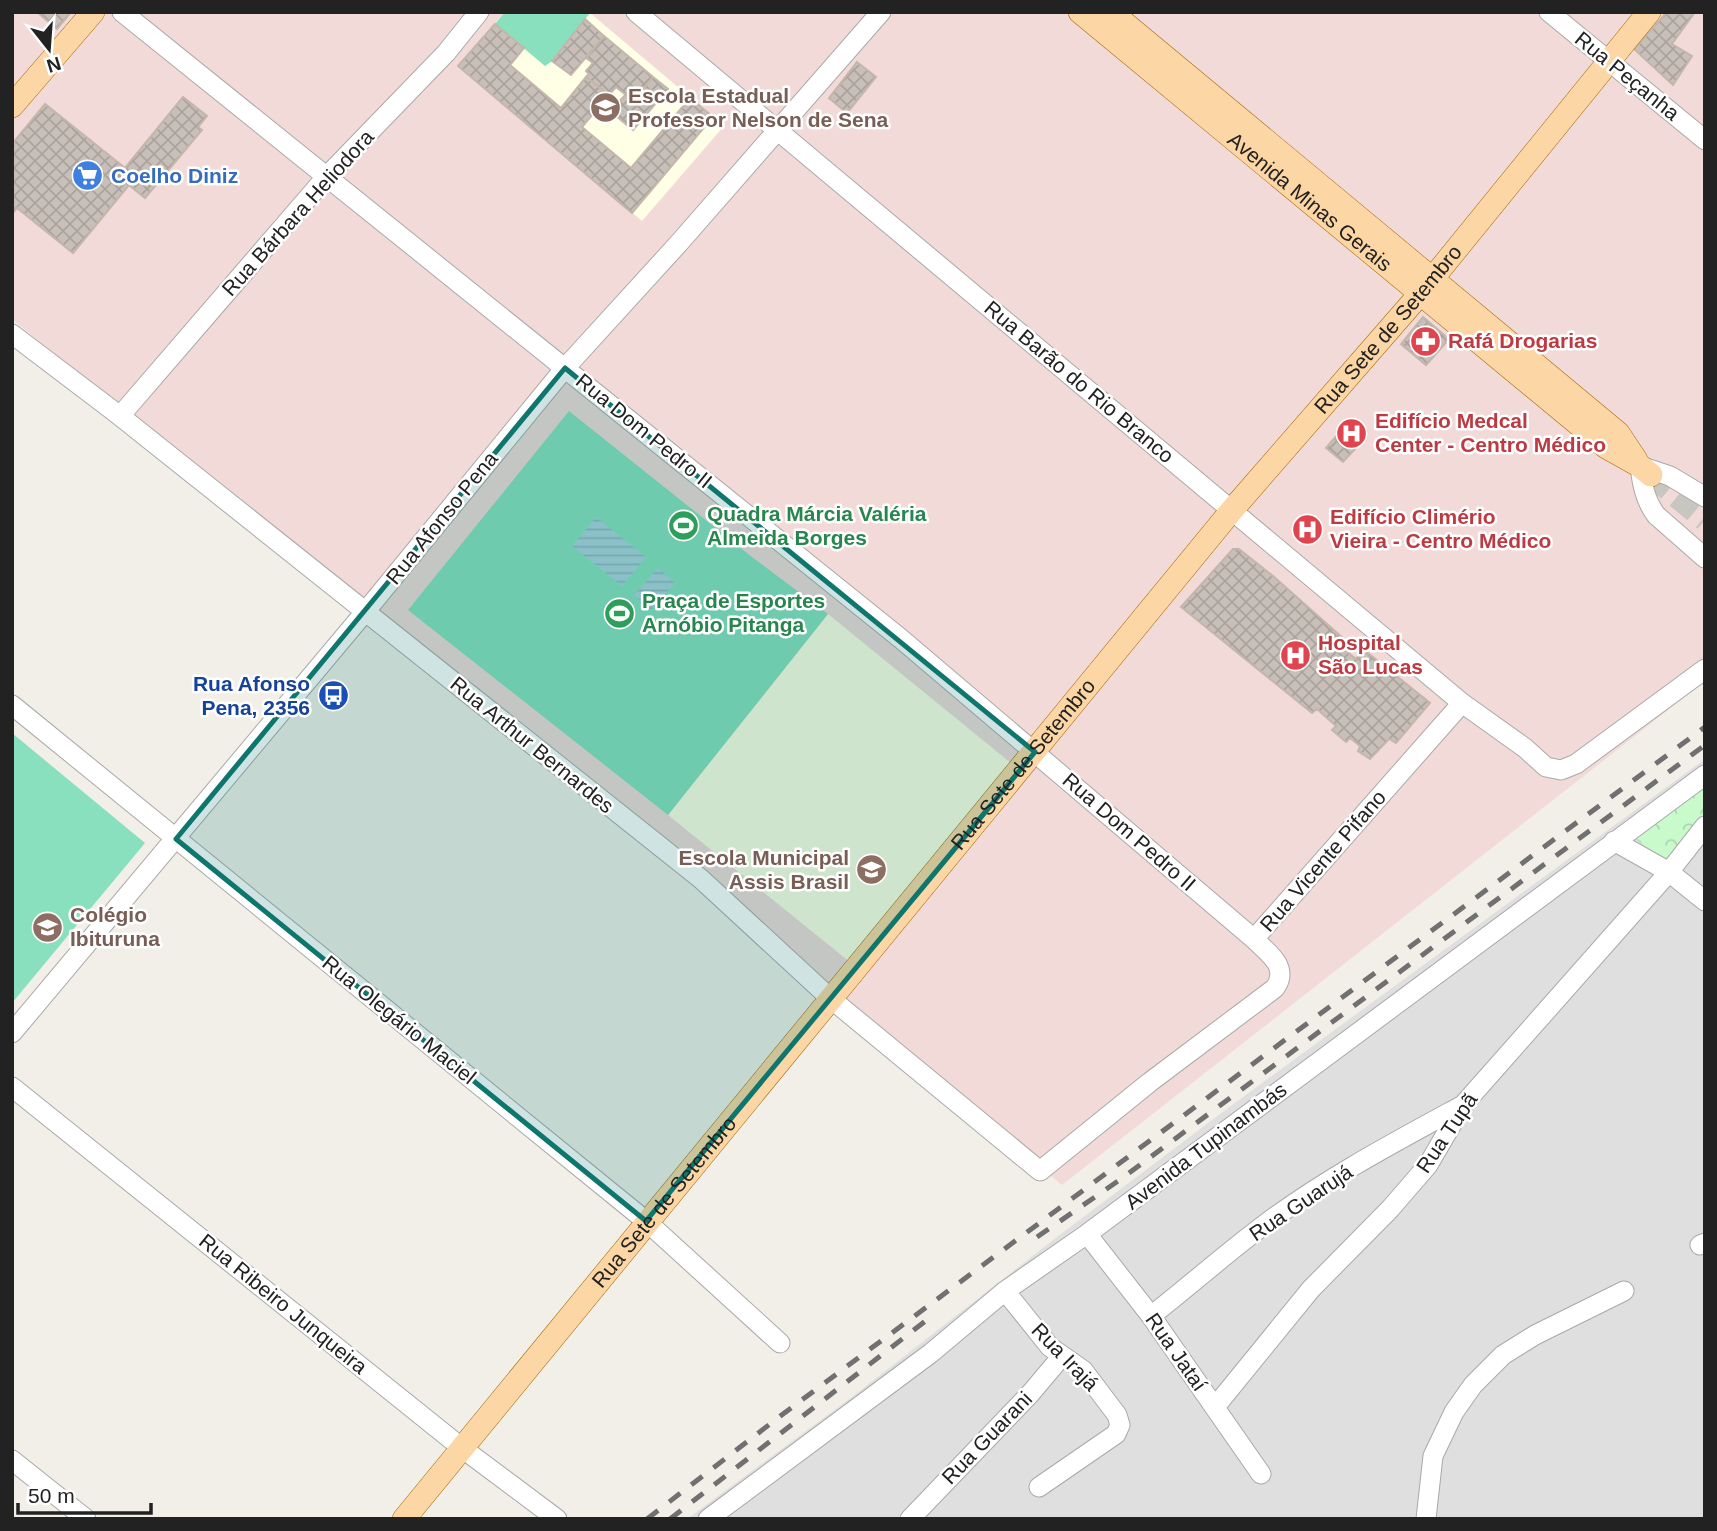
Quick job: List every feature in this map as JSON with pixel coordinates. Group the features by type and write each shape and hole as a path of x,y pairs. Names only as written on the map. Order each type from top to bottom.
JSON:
{"main road":[{"path":"12,106 93,12"},
{"name":"Avenida Minas Gerais","path":"1080,12 1426,287"},
{"name":"Avenida Minas Gerais","path":"1111,12 1606,447 1645,470"},
{"name":"Rua Sete de Setembro","path":"404,1519 1232,510 1426,287 1649,12"}],"street":[{"name":"Rua Dom Pedro II","path":"122,12 900,638 1254,939"},
{"name":"Rua Bárbara Heliodora","path":"120,416 327,176 446,53 479,12"},
{"name":"Rua Barão do Rio Branco","path":"636,12 1462,703 1525,748 1540,763 1552,770 1568,768 1705,669"},
{"name":"Rua Afonso Pena","path":"12,1033 365,612 565,368 679,243 881,12"},
{"name":"Rua Peçanha","path":"1549,12 1705,140"},
{"name":"Rua Arthur Bernardes","path":"12,334 120,416 701,880 830,998 1040,1171"},
{"name":"Avenida Minas Gerais","path":"1645,470 1670,476 1705,497"},
{"path":"1645,470 1642,484 1650,507 1705,558"},
{"name":"Rua Vicente Pifano","path":"1040,1171 1150,1082 1275,988 1281,975 1278,962 1254,939 1462,703"},
{"name":"Rua Olegário Maciel","path":"12,705 646,1221 780,1343"},
{"name":"Avenida Tupinambás","path":"708,1519 931,1353 1005,1291 1087,1234 1705,775"},
{"name":"Rua Tupã","path":"1215,1406 1311,1289 1390,1209 1428,1166 1463,1105 1669,872 1705,826"},
{"path":"1614,841 1669,872 1705,901"},
{"name":"Rua Ribeiro Junqueira","path":"12,1087 463,1448 556,1519"},
{"name":"Rua Guarujá","path":"1152,1317 1260,1228 1292,1206 1407,1135 1463,1105"},
{"name":"Rua Jataí","path":"1087,1234 1152,1317 1261,1474"},
{"name":"Rua Irajá","path":"1005,1291 1051,1347 1083,1370 1117,1415 1120,1425 1116,1434 1039,1487"},
{"path":"1426,1519 1433,1456 1442,1433 1473,1385 1503,1355 1514,1348 1624,1291"},
{"name":"Rua Guarani","path":"909,1519 1030,1394 1062,1356"},
{"path":"12,1460 86,1519"}],"highlighted area":[{"path":"565,368 1035,752 646,1221 176,839"}],"shaded area":[{"path":"12,12 1705,12 1705,681 1062,1185 12,319"},
{"name":"Escola Estadual Professor Nelson de Sena","path":"505,12 589,12 724,126 642,221 458,66"},
{"path":"828,614 1017,768 856,967 668,815"},
{"path":"1705,759 1705,1519 687,1519 848,1400 1232,1105"}],"green space":[{"path":"505,12 590,13 545,66 495,24"},
{"name":"Praça de Esportes Arnóbio Pitanga","path":"569,411 828,614 668,815 408,610"},
{"name":"Colégio Ibituruna","path":"12,733 145,843 12,1003"},
{"path":"1705,780 1705,818 1669,863 1630,835"}],"water":[{"path":"596,517 646,557 622,586 572,546"},
{"path":"658,568 675,583 651,610 634,595"}],"building":[{"path":"37,12 71,12 57,29"},
{"path":"1667,12 1695,12 1672,44 1692,56 1673,85 1634,49"},
{"path":"585,19 604,36 571,75 552,61"},
{"path":"495,24 524,48 510,65 561,108 586,77 609,95 582,127 631,168 690,98 713,117 632,213 458,66"},
{"path":"604,36 653,77 637,97 629,91 626,95 616,87 609,95 586,77 589,74 586,71 593,63 586,58"},
{"path":"857,62 876,77 847,113 829,98"},
{"path":"653,77 668,89 633,130 610,111 629,91 637,97"},
{"name":"Coelho Diniz","path":"183,97 207,116 198,127 202,130 145,198 129,185 73,253 17,208 12,214 12,144 45,104 125,168"},
{"name":"Rafá Drogarias","path":"1423,317 1449,339 1426,365 1401,344"},
{"path":"1338,434 1355,449 1343,462 1326,448"},
{"name":"Hospital São Lucas","path":"1233,549 1239,549 1273,576 1343,638 1338,644 1356,659 1364,650 1430,703 1396,743 1389,739 1370,759 1358,751 1360,746 1350,738 1346,742 1332,730 1336,726 1317,709 1312,713 1181,607"}],"tunnel":[{"path":"1651,475 1705,520"}],"railway":[{"path":"647,1519 783,1414 1705,727"},
{"path":"1037,1237 1121,1179 1705,745"},
{"path":"670,1519 928,1319"}],"place":[{"name":"Escola Estadual Professor Nelson de Sena","path":"605,108"},
{"name":"Coelho Diniz","path":"88,176"},
{"name":"Rafá Drogarias","path":"1425,341"},
{"name":"Edifício Medcal Center - Centro Médico","path":"1352,433"},
{"name":"Quadra Márcia Valéria Almeida Borges","path":"684,526"},
{"name":"Edifício Climério Vieira - Centro Médico","path":"1307,529"},
{"name":"Praça de Esportes Arnóbio Pitanga","path":"619,613"},
{"name":"Hospital São Lucas","path":"1295,655"},
{"name":"Rua Afonso Pena, 2356","path":"333,696"},
{"name":"Escola Municipal Assis Brasil","path":"872,870"},
{"name":"Colégio Ibituruna","path":"47,927"}]}
